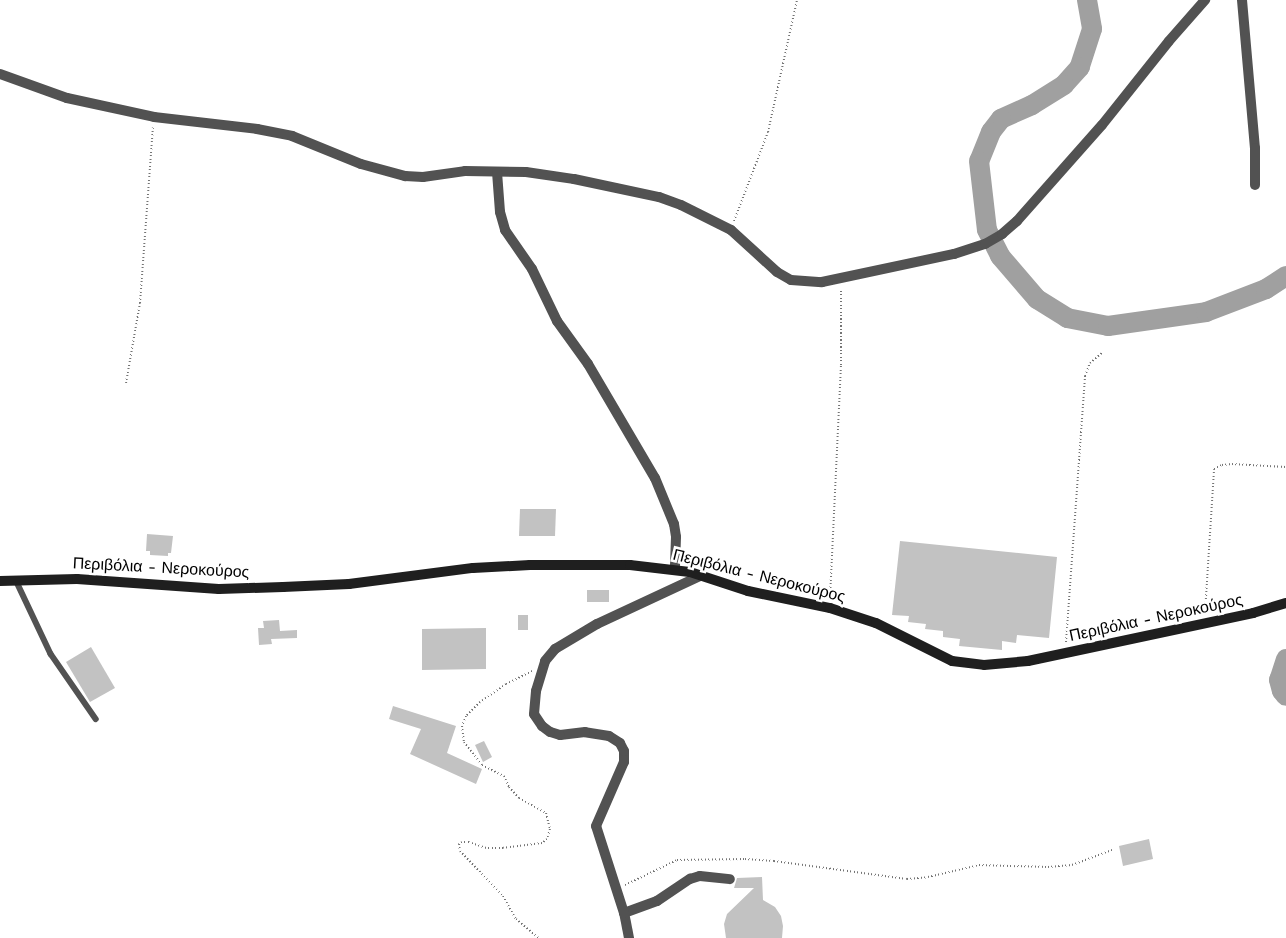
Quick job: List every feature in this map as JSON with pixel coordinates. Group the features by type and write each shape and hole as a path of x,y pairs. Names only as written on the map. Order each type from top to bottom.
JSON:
{"main road":[{"name":"Περιβόλια - Νεροκούρος","path":"0,582 95,579 219,589 349,584 445,570 530,565 630,565 675,569 702,575 748,591 830,608 876,623 952,661 968,664 1028,661 1253,613 1286,603"}],"street":[{"path":"0,74 67,98 154,117 257,129 292,136 361,164 404,176 423,177 465,171 549,174 659,196 681,204 731,230 777,272 791,280 822,282 954,254 985,244 1002,234 1017,221 1102,125 1169,41 1205,0"},
{"path":"1242,0 1255,148 1255,185"},
{"path":"497,172 500,212 505,230 532,269 557,321 588,364 655,478 674,524 676,537 675,569"},
{"path":"629,938 624,913 596,826 624,762 624,751 620,743 609,736 585,732 560,735 550,732 542,726 534,714 534,708 543,666 555,649 581,633 702,575"},
{"path":"624,913 656,901 690,879 700,876 730,879"}],"lane":[{"path":"16,580 51,654 96,719"}],"path":[{"path":"731,230 768,132 797,0"},
{"path":"126,383 140,303 154,117"},
{"path":"830,608 841,365 841,278"},
{"path":"1066,653 1085,376 1090,363 1102,352"},
{"path":"1204,624 1214,469 1222,465 1232,464 1286,467"},
{"path":"539,938 516,919 503,896 460,851 459,844 469,842 486,848 503,848 542,844 547,839 550,829 546,813 519,798 509,787 504,776 482,765 464,742 462,726 466,716 480,702 506,684 543,666"},
{"path":"616,888 677,860 774,861 907,879 928,877 979,865 1048,867 1072,865 1112,850"}],"building":[{"path":"520,509 556,509 555,536 519,536"},
{"path":"147,534 173,536 171,553 168,553 168,556 150,555 150,551 146,551"},
{"path":"900,541 1057,557 1049,638 1017,635 1016,643 1002,641 1002,650 959,646 960,639 943,637 943,631 925,629 926,624 908,622 909,616 892,615"},
{"path":"587,590 609,590 609,602 587,602"},
{"path":"518,615 528,615 528,630 518,630"},
{"path":"279,620 280,631 297,630 297,638 271,639 272,644 259,645 258,628 264,628 263,621"},
{"path":"486,628 486,669 422,670 422,629"},
{"path":"91,647 115,688 90,702 66,662"},
{"path":"393,706 456,726 447,753 482,769 476,784 410,754 421,729 389,719"},
{"path":"484,741 492,757 483,762 475,745"},
{"path":"1149,839 1153,859 1123,866 1119,846"},
{"path":"762,877 763,900 775,907 781,916 783,926 782,938 726,938 724,924 727,914 754,888 734,888 737,878"}],"waterway":[{"path":"1087,0 1092,29 1080,67 1064,85 1032,105 1001,119 991,132 979,161 987,230 1000,256 1037,299 1067,318 1108,326 1206,312 1266,289 1286,276"},
{"path":"1286,659 1279,680 1282,691 1286,696"}]}
